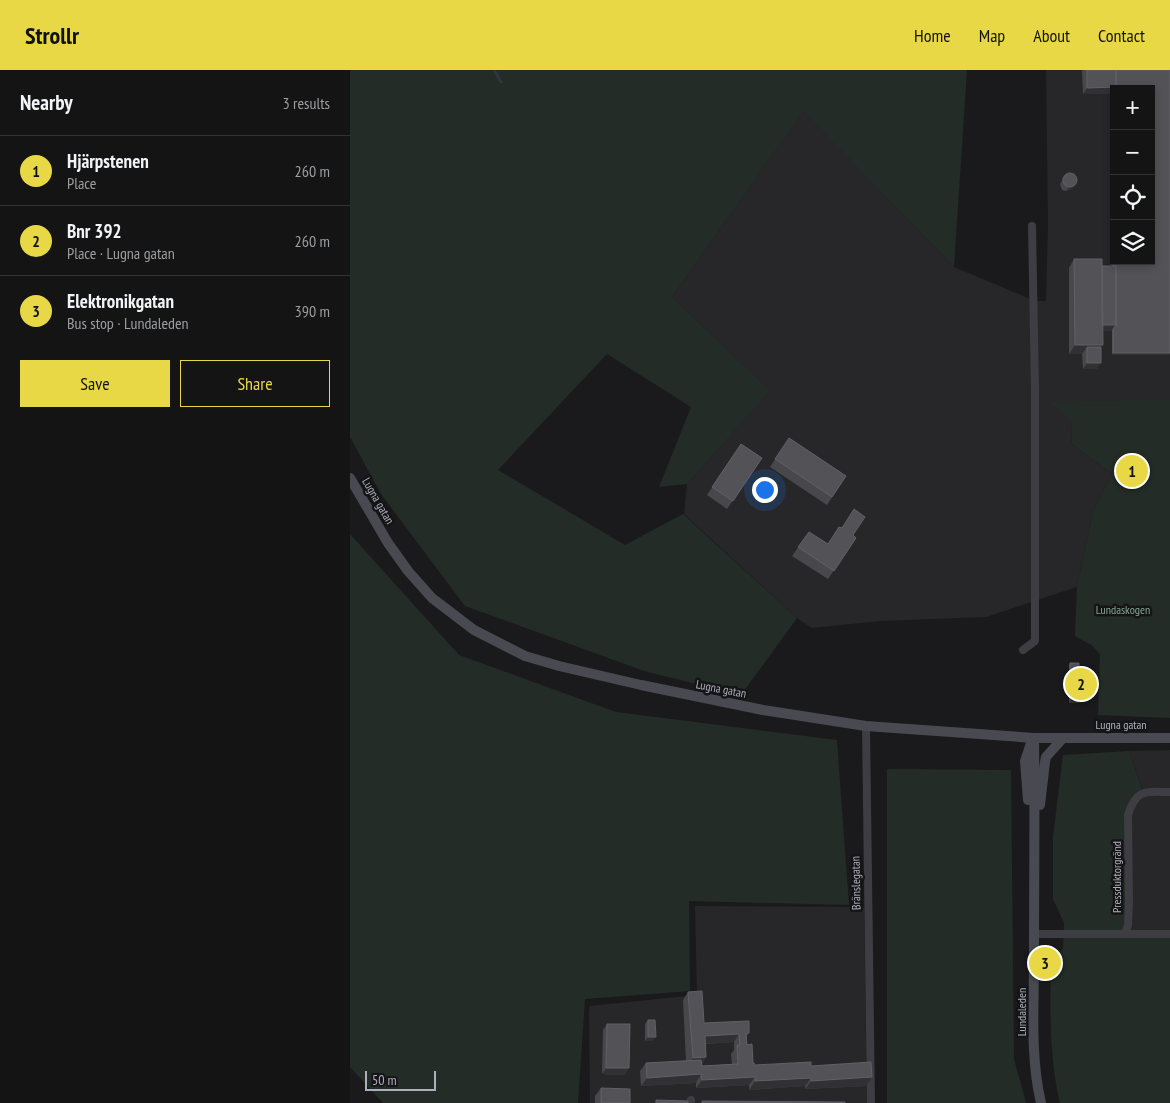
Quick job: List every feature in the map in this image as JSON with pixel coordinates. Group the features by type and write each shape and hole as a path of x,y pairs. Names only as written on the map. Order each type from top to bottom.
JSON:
{"main road":[{"name":"Lugna gatan","path":"350,478 388,543 408,571 432,598 474,630 525,656 641,685 763,710 866,726 1034,738 1170,738"},
{"name":"Lundaleden","path":"1034,738 1035,1057 1041,1103"},
{"name":"Lundaleden","path":"1035,830 1038,821 1046,757 1063,738"}],"street":[{"path":"1022,650 1035,641 1035,399 1032,226"},
{"name":"Bränslegatan","path":"866,726 871,1103"},
{"name":"Pressduktorgränd","path":"1124,934 1128,925 1129,903 1128,815 1132,803 1137,796 1148,792 1170,792"},
{"path":"1034,934 1170,934"}],"shaded area":[{"path":"1046,70 1170,70 1170,399 1071,420 1072,444 1112,474 1093,511 1077,587 986,617 880,621 812,628 797,618 684,514 687,484 769,391 672,297 803,110 954,267 1035,301 1046,301 1048,225"},
{"path":"1170,750 1170,934 1127,934 1126,813 1144,793 1129,751"},
{"path":"695,906 864,907 867,1103 590,1103 589,1006 697,995"}],"green space":[{"path":"350,70 967,70 954,267 803,111 672,297 770,391 687,484 659,487 691,407 607,354 498,470 625,545 683,514 797,618 741,695 644,671 465,606 381,494 350,437"},
{"name":"Lundaskogen","path":"1170,399 1170,718 1098,715 1100,655 1093,646 1075,636 1077,587 1093,511 1112,474 1072,444 1071,420 1050,402"},
{"path":"350,534 459,655 616,712 837,740 849,905 689,901 690,991 585,999 578,1103 383,1103 350,1067"},
{"path":"1129,751 1144,794 1126,813 1127,934 1170,934 1170,1103 1060,1103 1052,1050 1050,996 1051,960 1063,948 1064,923 1053,899 1053,837 1063,755"},
{"path":"887,769 1011,770 1014,1059 1026,1103 887,1103"}],"building":[{"path":"1087,70 1116,70 1116,85 1110,85 1110,87 1087,88"},
{"path":"1116,70 1170,70 1170,353 1113,353 1113,329 1116,325 1116,266 1113,265 1155,265 1155,85 1116,85"},
{"path":"1070,173 1075,175 1077,180 1075,185 1070,187 1065,185 1063,180 1065,175"},
{"path":"1074,259 1102,259 1103,345 1075,345"},
{"path":"1102,266 1116,266 1116,325 1102,325"},
{"path":"1087,347 1101,347 1101,363 1087,363"},
{"path":"789,438 846,476 832,497 775,459"},
{"path":"741,444 762,458 733,501 712,487"},
{"path":"854,509 865,517 853,535 856,538 834,571 798,547 809,532 828,544 839,527 842,528"},
{"path":"1070,663 1079,663 1079,671 1070,671"},
{"path":"1080,673 1089,673 1089,698 1072,698 1072,687 1080,687"},
{"path":"702,991 704,1023 749,1021 749,1033 746,1034 747,1045 752,1044 753,1063 755,1065 811,1062 811,1066 871,1062 872,1077 811,1081 811,1078 755,1081 755,1077 702,1080 701,1074 647,1078 646,1063 701,1060 702,1066 738,1064 737,1045 740,1045 739,1034 705,1036 706,1057 693,1058 688,992"},
{"path":"648,1020 655,1020 656,1037 648,1037"},
{"path":"607,1024 630,1024 629,1068 606,1068"},
{"path":"601,1088 630,1089 630,1103 601,1103"},
{"path":"656,1100 688,1101 688,1103 656,1103"},
{"path":"702,1101 845,1102 845,1103 702,1103"}],"waterway":[{"path":"494,70 501,82"}],"place":[{"name":"Hjärpstenen","path":"1132,471"},
{"name":"Bnr 392","path":"1081,684"},
{"name":"Elektronikgatan","path":"1045,963"}]}
